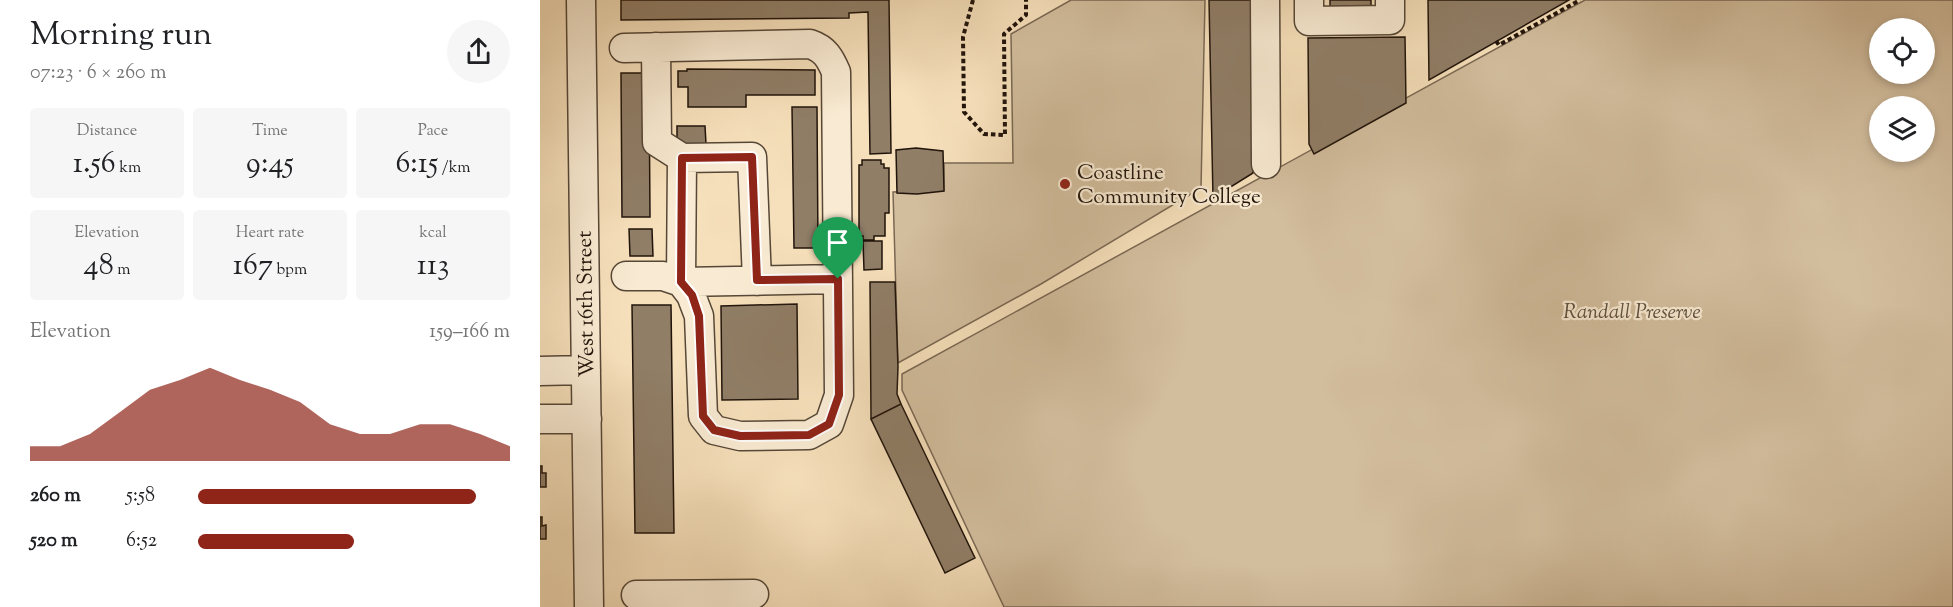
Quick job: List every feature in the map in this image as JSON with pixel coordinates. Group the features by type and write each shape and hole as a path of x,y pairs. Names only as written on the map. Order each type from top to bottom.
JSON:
{"street":[{"name":"West 16th Street","path":"581,0 589,607"},
{"path":"1265,0 1266,164"},
{"path":"1309,0 1309,21 1390,20 1390,0"},
{"path":"624,48 810,44 820,47 831,58 836,72 839,395 829,424 809,435 740,436 714,430 703,416 699,316 692,295 681,282 682,158"},
{"path":"656,47 657,142 682,158 752,157 757,280"},
{"path":"626,276 663,276 681,282 838,279"},
{"path":"540,371 586,370"},
{"path":"540,419 587,418"},
{"path":"636,595 754,594"}],"path":[{"path":"973,0 963,37 964,112 984,134 1005,135 1004,34 1026,15 1026,0"},
{"path":"1496,41 1499,45 1580,0"}],"green space":[{"path":"1071,0 1205,0 1201,188 1041,284 898,363 893,192 944,190 944,163 1013,163 1011,34"},
{"name":"Randall Preserve","path":"1585,0 1953,0 1953,607 1004,607 902,390 902,374"}],"building":[{"path":"621,0 889,0 891,153 870,154 868,12 849,13 849,18 621,20"},
{"path":"1209,0 1252,0 1253,173 1213,198"},
{"path":"1330,0 1371,0 1371,7 1330,8"},
{"path":"1428,0 1569,0 1429,80"},
{"path":"1405,37 1406,103 1314,154 1309,144 1308,38"},
{"path":"687,69 815,70 815,95 746,95 746,107 688,107 688,87 678,87 678,71 687,71"},
{"path":"621,73 649,73 650,217 622,217"},
{"path":"792,107 817,107 818,248 794,248"},
{"path":"677,126 705,126 706,144 677,144"},
{"path":"916,148 943,151 944,191 917,194 897,193 896,150"},
{"path":"862,160 881,160 884,168 889,168 889,213 885,213 885,236 874,236 874,240 863,240 863,236 859,236 859,165 862,165"},
{"path":"629,229 652,229 653,256 630,256"},
{"path":"863,241 882,241 882,269 864,270"},
{"path":"870,282 895,282 897,394 901,404 871,419"},
{"path":"797,304 798,399 722,400 721,306"},
{"path":"632,305 671,305 674,533 635,533"},
{"path":"901,404 975,558 945,573 871,419"},
{"path":"540,466 542,466 542,473 546,473 546,487 540,487"},
{"path":"540,517 542,517 542,526 546,525 546,539 540,539"}],"place":[{"name":"Coastline Community College","path":"1065,184"}],"route":[{"path":"752,157 757,280 838,279 839,395 829,424 809,435 740,436 714,430 703,416 699,316 692,295 681,282 682,158 752,157"}]}
